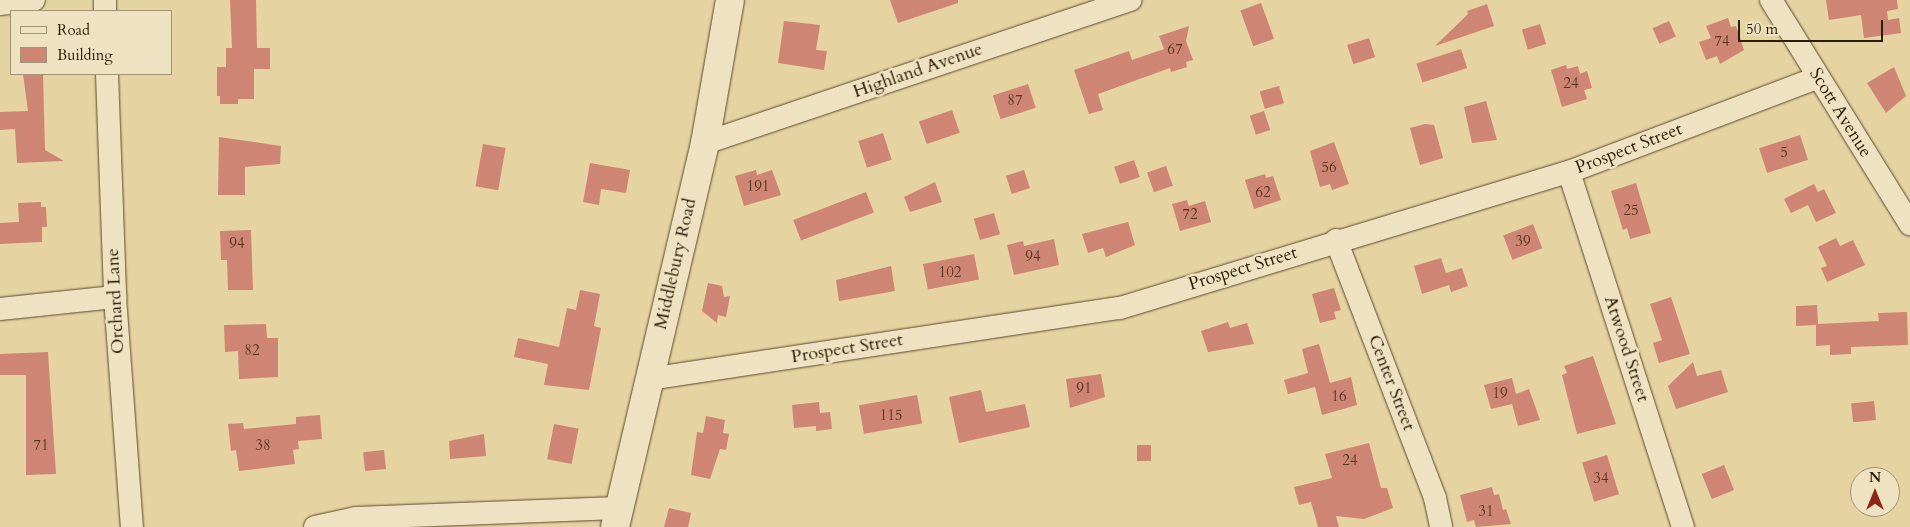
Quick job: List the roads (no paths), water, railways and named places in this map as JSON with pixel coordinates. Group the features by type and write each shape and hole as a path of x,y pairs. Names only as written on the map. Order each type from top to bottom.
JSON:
{"street":[{"path":"0,4 34,0"},
{"name":"Middlebury Road","path":"617,517 705,142 730,0"},
{"name":"Highland Avenue","path":"705,142 1131,0"},
{"name":"Scott Avenue","path":"1771,0 1817,78 1901,194 1910,224"},
{"name":"Orchard Lane","path":"107,75 115,297 132,527"},
{"name":"Prospect Street","path":"649,379 1120,308 1336,240 1569,172 1817,78"},
{"name":"Atwood Street","path":"1569,172 1683,527"},
{"name":"Center Street","path":"1336,240 1435,498 1441,527"},
{"path":"0,309 115,297"},
{"path":"315,527 356,518 617,517"}]}
